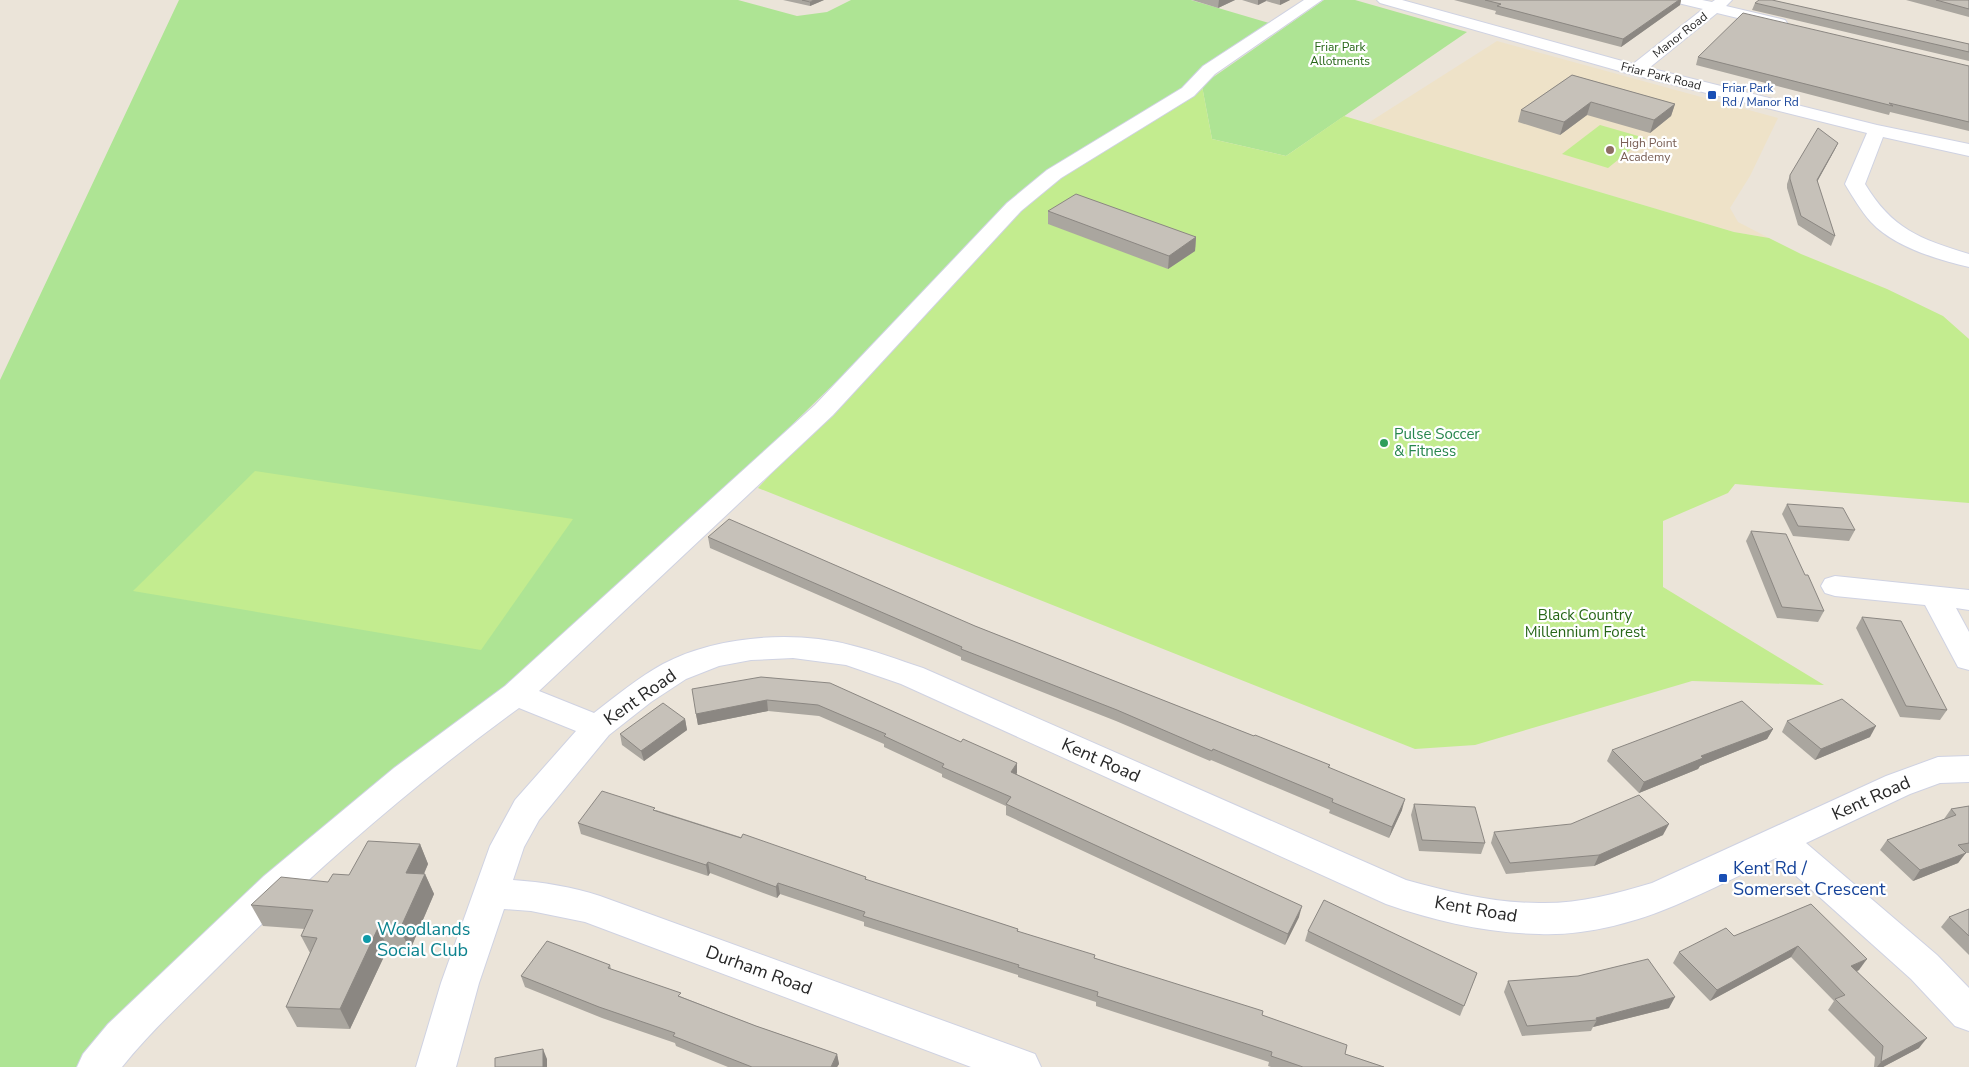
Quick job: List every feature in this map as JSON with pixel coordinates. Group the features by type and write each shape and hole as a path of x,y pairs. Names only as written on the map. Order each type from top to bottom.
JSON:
{"street":[{"path":"97,1067 122,1037 299,867 379,798 516,694 824,410 1014,207 1054,174 1188,92 1209,70 1314,0"},
{"name":"Friar Park Road","path":"1385,0 1636,70 1877,130 1969,150"},
{"path":"1683,0 1720,4 1791,26"},
{"name":"Manor Road","path":"1636,70 1720,4"},
{"path":"1877,130 1855,184 1869,208 1883,223 1902,238 1969,261"},
{"path":"1835,586 1969,600"},
{"path":"1935,597 1969,659"},
{"name":"Kent Road","path":"436,1067 460,983 508,846 527,810 598,726 640,694 675,671 714,656 751,649 793,647 848,655 912,676 1400,893 1458,910 1539,919 1572,917 1621,908 1662,895 1898,785 1938,770 1969,769"},
{"path":"516,694 598,726"},
{"path":"1780,841 1924,967 1969,1014"},
{"name":"Durham Road","path":"492,893 531,896 587,907 974,1059 1021,1067"}],"shaded area":[{"name":"High Point Academy","path":"1497,41 1778,118 1750,176 1730,208 1738,222 1769,238 1734,232 1368,123"}],"green space":[{"path":"179,0 738,0 797,16 827,12 851,0 1191,0 1269,23 927,293 727,488 506,688 96,1045 77,1067 0,1067 0,380"},
{"name":"Friar Park Allotments","path":"1324,0 1355,0 1467,32 1286,156 1212,139 1202,86"},
{"name":"Pulse Soccer & Fitness","path":"1202,86 1212,139 1286,156 1344,116 1734,232 1769,238 1801,254 1887,289 1943,316 1969,339 1969,503 1735,484 1728,493 1663,521 1663,587 1824,685 1692,681 1475,745 1415,749 758,488 1019,206 1060,174"},
{"path":"1600,125 1645,138 1608,168 1562,154"},
{"path":"255,471 573,519 481,650 133,591"}],"building":[{"path":"1485,0 1679,0 1623,39 1497,6 1501,4"},
{"path":"1759,0 1772,0 1969,44 1969,52 1755,3"},
{"path":"1936,0 1969,0 1969,9"},
{"path":"1743,13 1969,66 1969,122 1889,103 1893,106 1698,57"},
{"path":"1572,75 1675,104 1654,120 1591,102 1564,122 1521,110"},
{"path":"1818,128 1838,143 1817,180 1835,236 1801,216 1790,179 1790,175"},
{"path":"1076,194 1196,237 1169,256 1048,211"},
{"path":"1787,504 1843,508 1855,530 1798,526"},
{"path":"729,519 975,626 1330,765 1328,767 1405,799 1392,827 1332,802 1333,799 1213,749 1212,751 1117,710 961,649 962,647 708,537"},
{"path":"1751,531 1786,534 1805,575 1808,575 1824,611 1782,607"},
{"path":"1862,617 1901,621 1947,710 1906,706"},
{"path":"761,677 830,683 961,742 963,739 1017,763 1011,772 1302,906 1288,934 1006,804 1011,797 942,767 944,764 884,736 886,734 818,705 767,700 696,714 692,689"},
{"path":"1842,699 1876,726 1821,749 1787,721"},
{"path":"1742,701 1773,729 1701,756 1703,758 1644,782 1612,750"},
{"path":"663,703 685,719 641,751 620,734"},
{"path":"602,791 655,808 653,810 741,838 743,834 866,877 865,879 1018,929 1017,931 1095,955 1094,958 1263,1011 1262,1015 1347,1045 1345,1054 1384,1067 1303,1067 1271,1056 1272,1052 1097,996 1098,992 863,916 865,912 778,883 776,887 708,862 706,865 578,823"},
{"path":"1639,795 1669,824 1599,855 1510,863 1494,832 1571,824"},
{"path":"1414,804 1475,807 1485,843 1422,840"},
{"path":"1969,806 1969,843 1958,845 1966,853 1920,870 1887,840 1956,815 1951,809"},
{"name":"Woodlands Social Club","path":"368,841 420,844 406,873 425,874 400,929 378,928 340,1009 286,1007 317,938 301,936 313,910 251,905 281,877 328,882 333,874 349,875"},
{"path":"1324,900 1477,973 1464,1006 1308,931"},
{"path":"1811,904 1867,959 1851,966 1927,1038 1881,1062 1883,1046 1835,999 1845,995 1798,946 1717,990 1679,952 1726,928 1734,936"},
{"path":"1969,909 1969,936 1949,917"},
{"path":"547,941 610,965 608,968 681,993 678,996 837,1054 831,1067 752,1067 673,1036 675,1033 599,1007 521,976"},
{"path":"1648,959 1675,997 1596,1018 1597,1020 1527,1026 1508,981 1578,976"},
{"path":"543,1049 543,1067 495,1067 495,1058"}],"place":[{"name":"Friar Park Rd / Manor Rd","path":"1712,95"},
{"name":"High Point Academy","path":"1610,150"},
{"name":"Pulse Soccer & Fitness","path":"1384,443"},
{"name":"Kent Rd / Somerset Crescent","path":"1723,878"},
{"name":"Woodlands Social Club","path":"367,939"}],"park label":[{"name":"Black Country Millennium Forest","path":"1585,624"}]}
